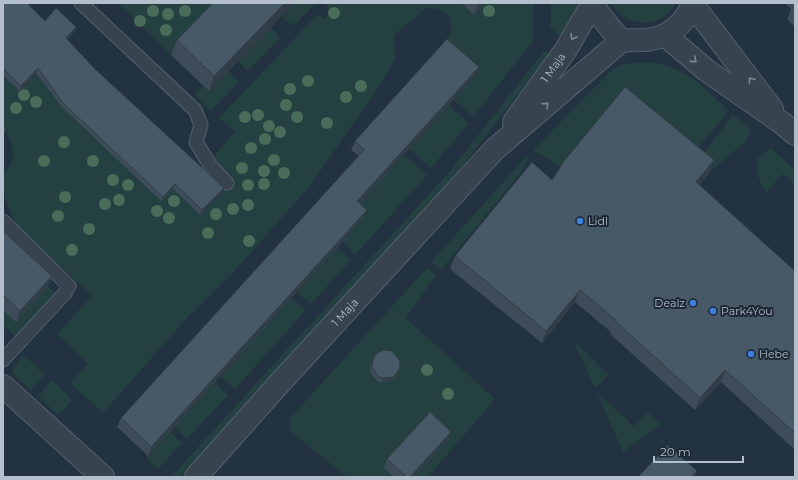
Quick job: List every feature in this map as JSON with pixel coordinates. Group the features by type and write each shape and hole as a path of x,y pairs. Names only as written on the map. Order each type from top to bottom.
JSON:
{"street":[{"path":"593,3 598,13 621,41 634,39 645,40 665,35 682,22 693,4 789,129"},
{"name":"1 Maja","path":"495,149 565,51 593,3"},
{"path":"665,35 706,70 789,129"},
{"name":"1 Maja","path":"196,477 277,386 495,149 621,41"},
{"path":"3,386 102,477"}],"lane":[{"path":"81,3 195,110 202,125 196,142 210,165 226,183"},
{"path":"3,221 69,286 65,293 3,360"}],"green space":[{"path":"118,3 222,3 171,55"},
{"path":"295,3 316,3 295,24 288,23 282,16"},
{"path":"329,3 461,3 474,14 484,3 534,3 533,41 473,117 454,100 476,75 444,47 451,30 450,17 439,9 426,8 393,36 396,57 381,84 309,187 231,275 187,318 103,413 70,383 88,364 57,334 92,296 16,224 6,200 2,181 3,176 12,160 13,151 11,142 3,130 3,76 20,91 44,64 200,215 235,179 213,157 235,132 219,118 318,14 323,19 331,12 326,6"},
{"path":"551,3 577,3 576,14 562,38 550,27"},
{"path":"612,3 675,3 670,12 662,18 653,22 644,23 634,22 625,18 618,12"},
{"path":"271,27 280,38 248,71 238,61"},
{"path":"544,51 549,54 450,182 191,467 179,477 171,477 451,170"},
{"path":"653,62 666,65 686,74 695,80 729,111 690,157 564,169 533,150 611,71 623,64"},
{"path":"228,71 239,82 211,111 195,95 203,86 208,91"},
{"path":"449,105 469,123 431,168 409,148"},
{"path":"733,114 750,128 751,131 745,142 710,172 697,162"},
{"path":"771,148 795,170 795,185 783,174 766,192 758,176 757,163 758,158"},
{"path":"404,155 427,175 355,255 343,242 363,219 344,202 380,175 383,178"},
{"path":"527,156 529,157 522,171 441,270 431,262"},
{"path":"337,248 351,260 311,304 297,292"},
{"path":"427,268 436,275 406,318 495,399 428,477 347,477 290,431 289,419"},
{"path":"48,287 56,294 15,336 3,325 3,310"},
{"path":"292,298 306,310 235,389 220,377 241,354 210,324 271,321"},
{"path":"573,340 609,375 595,388"},
{"path":"24,355 45,375 31,390 12,373 13,368"},
{"path":"52,380 73,400 60,413 56,413 38,396"},
{"path":"215,383 228,395 187,439 174,427"},
{"path":"597,393 634,426 648,412 661,424 623,452"},
{"path":"170,432 182,443 158,469 146,458"}],"building":[{"path":"3,3 27,3 45,21 56,8 76,27 66,38 95,69 224,188 202,210 175,184 163,197 63,103 38,68 21,86 3,69"},
{"path":"213,3 285,3 214,76 177,40"},
{"path":"795,3 795,9 792,6"},
{"path":"447,39 479,67 357,201 367,210 151,447 121,418 364,150 355,141"},
{"path":"625,87 714,160 696,182 795,271 795,433 725,370 700,398 615,321 616,320 580,290 546,331 455,256 532,162 552,180 565,160"},
{"path":"3,231 52,276 20,311 3,295"},
{"path":"383,350 392,351 400,361 399,370 393,377 379,377 373,369 372,364 375,355"},
{"path":"430,412 451,432 410,477 407,477 387,459"},
{"path":"668,445 697,471 691,477 638,477"}],"place":[{"name":"Lidl","path":"580,221"},
{"name":"Dealz","path":"693,303"},
{"name":"Park4You","path":"713,311"},
{"name":"Hebe","path":"751,354"}]}
